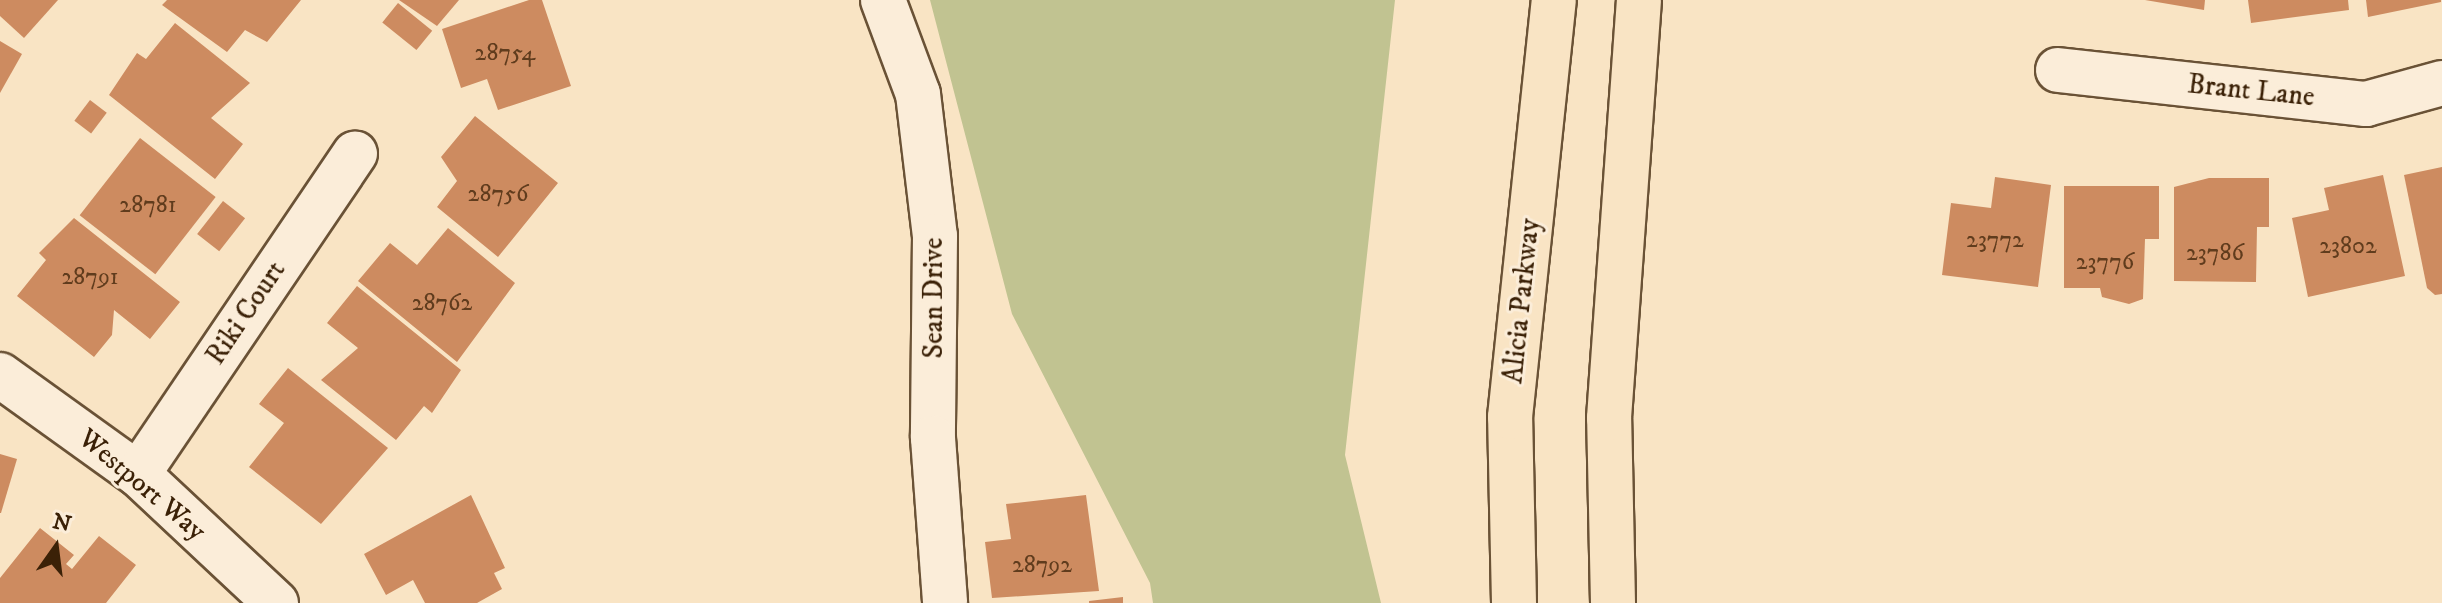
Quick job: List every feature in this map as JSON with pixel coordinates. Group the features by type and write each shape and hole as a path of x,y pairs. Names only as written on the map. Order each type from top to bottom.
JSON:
{"main road":[{"name":"Alicia Parkway","path":"1514,603 1510,417 1554,0"},
{"path":"1613,603 1609,418 1639,0"}],"street":[{"name":"Sean Drive","path":"883,0 918,94 935,236 933,438 945,603"},
{"name":"Brant Lane","path":"2058,70 2366,104 2442,83"},
{"name":"Riki Court","path":"138,474 355,153"},
{"name":"Westport Way","path":"0,375 138,474 276,603"}],"green space":[{"path":"930,0 1395,0 1345,455 1381,603 1153,603 1150,583 1012,314"}],"building":[{"path":"0,0 58,0 24,38 0,16"},
{"path":"167,0 301,0 267,42 245,30 227,52 162,5"},
{"path":"399,0 459,0 437,26"},
{"path":"529,0 542,0 571,86 498,110 487,79 461,88 442,29"},
{"path":"2145,0 2205,0 2204,10"},
{"path":"2248,0 2348,0 2349,10 2251,23"},
{"path":"2366,0 2441,0 2441,2 2368,17"},
{"path":"398,3 432,31 416,50 382,22"},
{"path":"175,23 250,83 211,118 243,144 215,179 109,95 137,53 146,59"},
{"path":"0,41 22,54 0,93"},
{"path":"90,100 107,113 91,133 74,121"},
{"path":"475,116 558,183 498,257 437,207 457,181 441,157"},
{"path":"140,138 216,197 155,274 80,215"},
{"path":"2442,167 2442,294 2435,295 2427,288 2404,175"},
{"path":"2383,175 2405,276 2308,297 2292,218 2329,210 2324,188"},
{"path":"1995,177 2051,185 2038,287 1942,275 1951,203 1991,208"},
{"path":"2209,178 2269,178 2269,227 2257,227 2256,282 2174,281 2174,187"},
{"path":"2064,186 2159,186 2159,239 2145,239 2143,299 2129,304 2102,297 2100,288 2064,288"},
{"path":"223,201 245,218 219,251 197,234"},
{"path":"74,218 180,302 150,339 114,310 112,335 94,357 17,296 46,260 39,253"},
{"path":"448,228 515,283 457,362 358,281 390,243 417,265"},
{"path":"357,286 461,370 432,413 424,406 396,440 321,380 358,348 327,323"},
{"path":"288,368 388,448 321,524 249,467 284,423 259,404"},
{"path":"0,454 17,459 1,513 0,513"},
{"path":"471,495 505,568 494,573 502,589 477,603 425,603 413,580 386,595 364,554"},
{"path":"1086,495 1099,591 992,598 985,542 1011,539 1006,504"},
{"path":"40,528 74,555 66,564 72,569 99,536 136,565 106,603 0,603 0,578"},
{"path":"1123,597 1123,603 1089,603 1089,601"}]}
